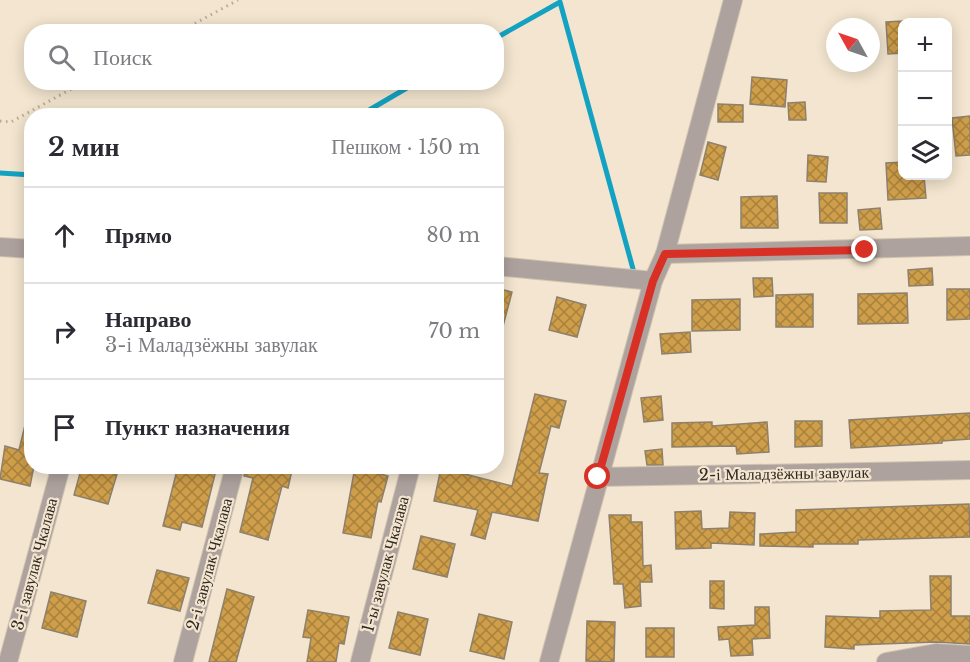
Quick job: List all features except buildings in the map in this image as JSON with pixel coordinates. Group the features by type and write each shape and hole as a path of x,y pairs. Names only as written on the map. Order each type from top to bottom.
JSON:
{"street":[{"path":"549,662 653,281 665,254 733,0"},
{"path":"665,254 970,246"},
{"path":"0,248 24,249"},
{"path":"504,267 653,281"},
{"name":"2-і Маладзёжны завулак","path":"598,477 970,470"},
{"name":"3-і завулак Чкалава","path":"8,662 59,474"},
{"name":"2-і завулак Чкалава","path":"183,662 233,474"},
{"name":"1-ы завулак Чкалава","path":"360,662 409,474"},
{"path":"886,662 936,653 970,655"}],"path":[{"path":"194,24 238,0"},
{"path":"37,108 69,90"},
{"path":"0,121 11,122 24,115"}],"waterway":[{"path":"504,34 560,2 633,269"},
{"path":"373,108 403,90"},
{"path":"0,173 24,174"}],"route":[{"path":"598,477 653,281 665,254 865,250"}]}
